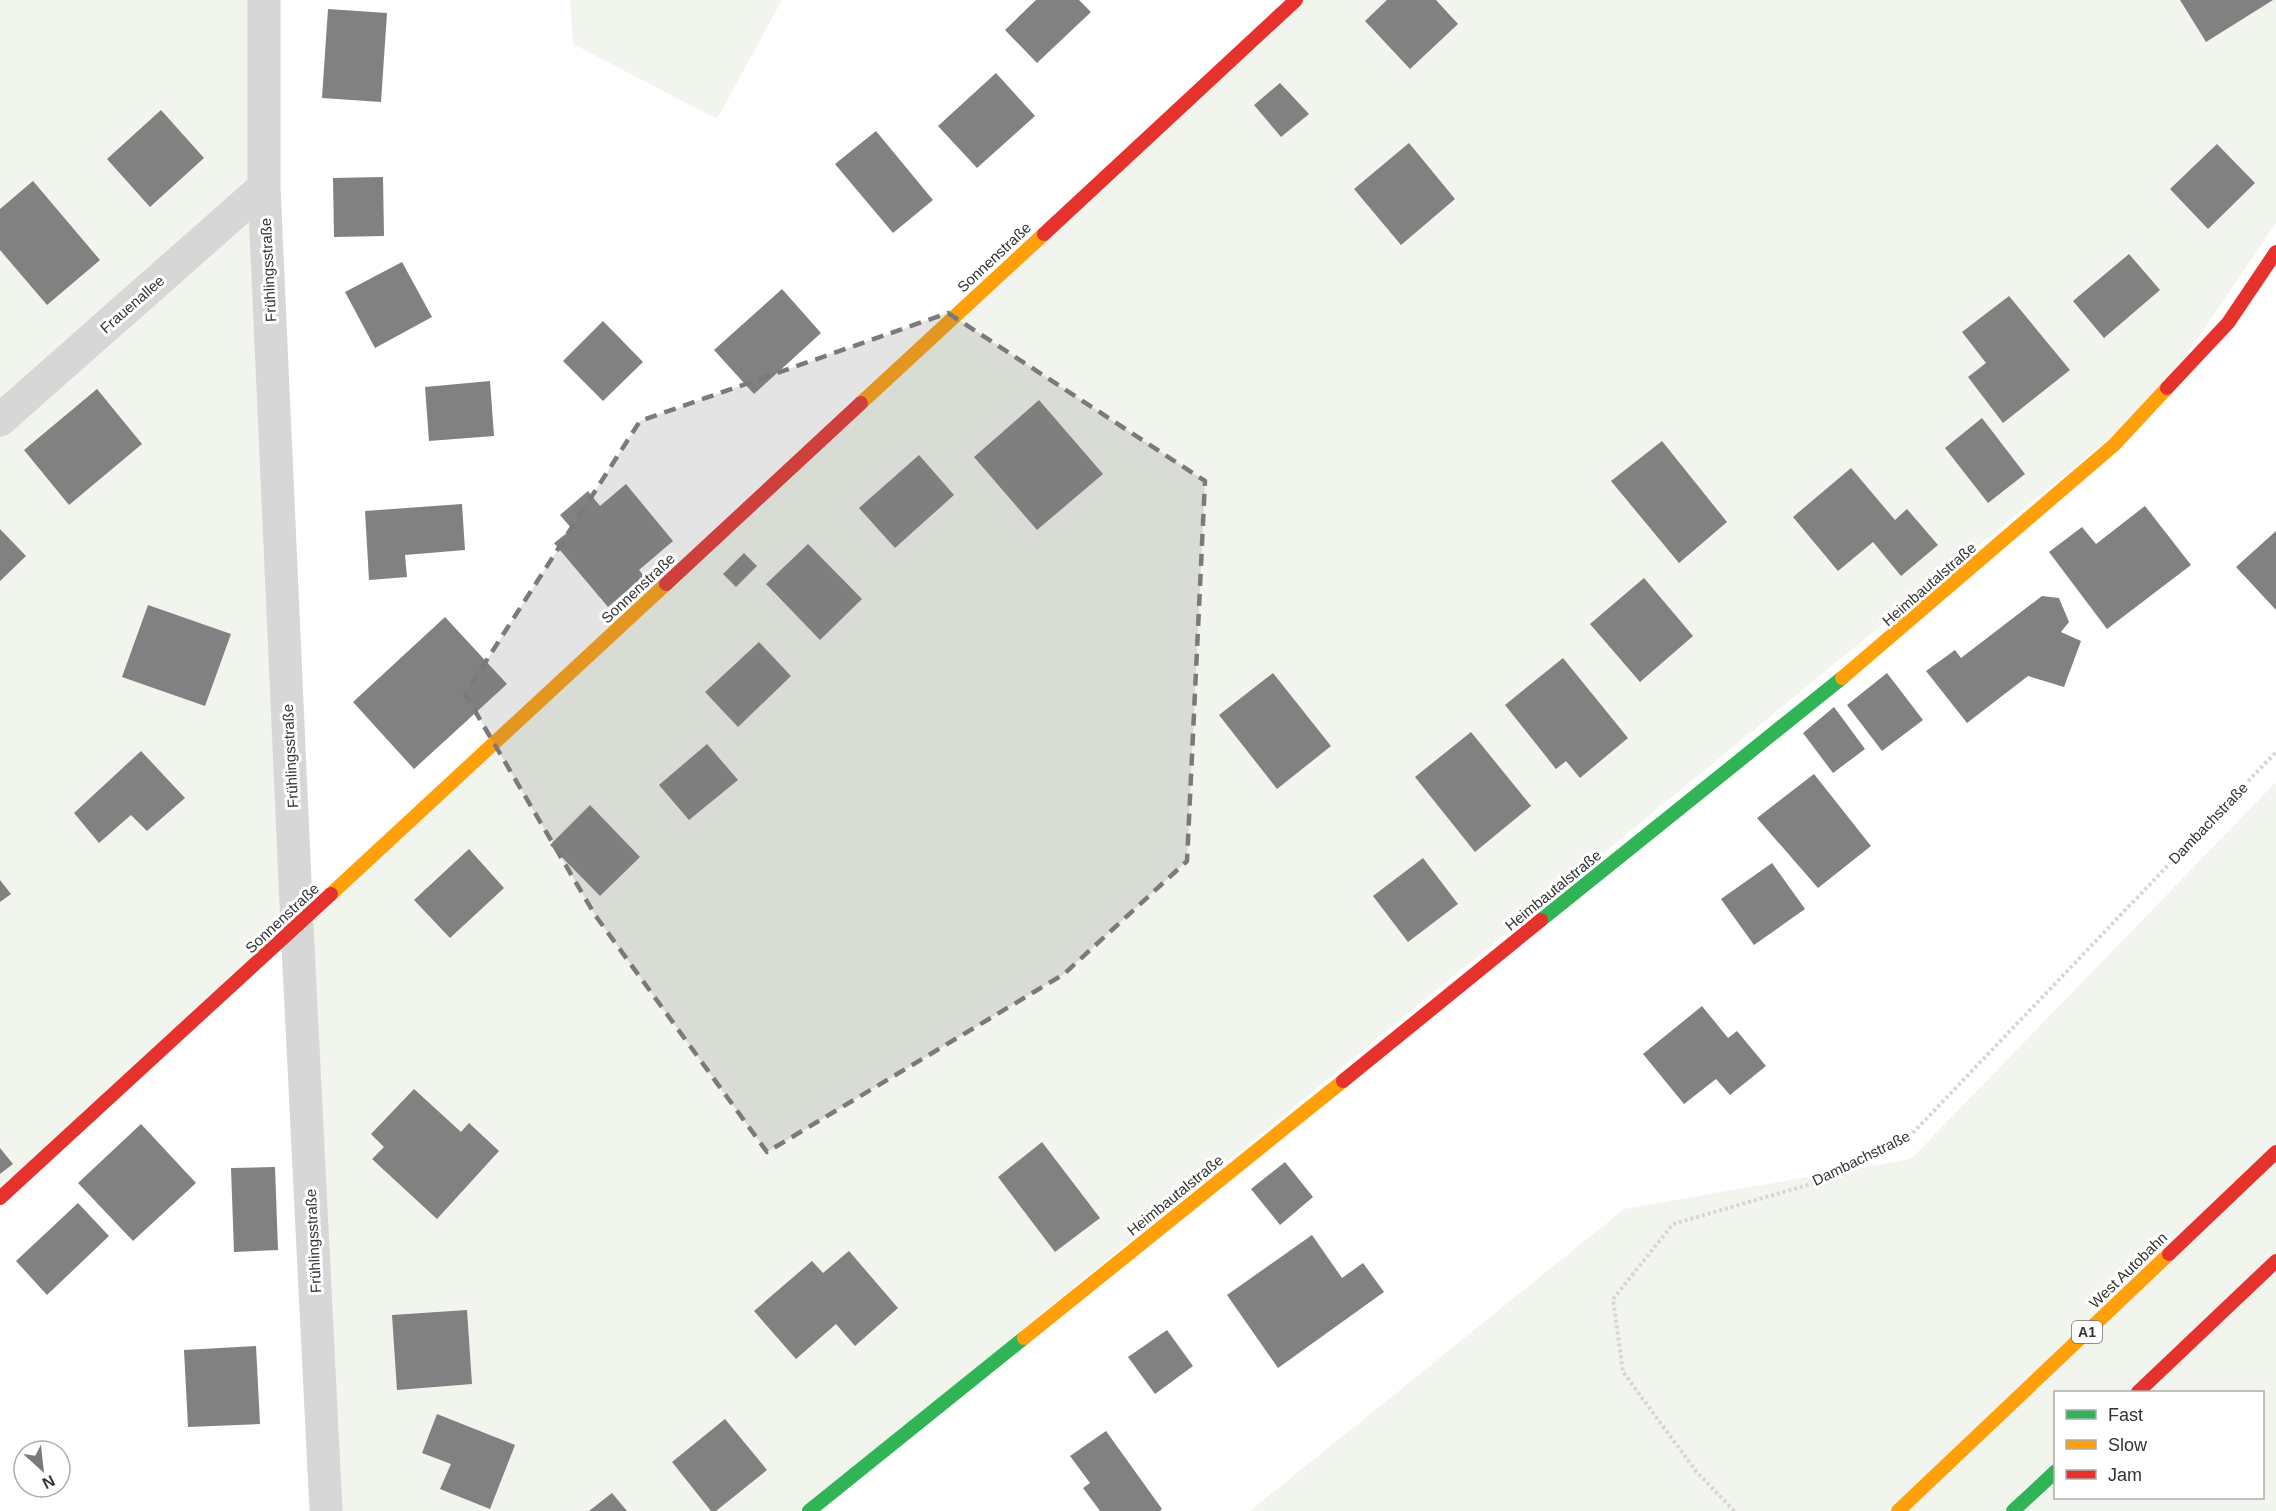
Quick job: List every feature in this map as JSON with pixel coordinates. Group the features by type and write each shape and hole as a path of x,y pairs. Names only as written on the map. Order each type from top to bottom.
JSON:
{"main road":[{"name":"Sonnenstraße","path":"0,1197 297,926 1296,0"},
{"name":"Heimbautalstraße","path":"809,1511 1883,645 2114,445 2228,323 2276,252"},
{"name":"West Autobahn","path":"1898,1511 2276,1152"},
{"path":"2139,1391 2276,1261"},
{"path":"2013,1511 2054,1472"}],"street":[{"name":"Frühlingsstraße","path":"264,0 264,187 326,1511"},
{"name":"Frauenallee","path":"0,420 264,187"}],"path":[{"name":"Dambachstraße","path":"1734,1511 1696,1471 1623,1372 1613,1299 1673,1224 1818,1182 1908,1138 2276,752"}],"highlighted area":[{"path":"948,313 1205,481 1187,861 1064,974 767,1152 595,915 465,694 640,421"}],"shaded area":[{"path":"0,0 264,0 297,925 1296,0 2276,0 2276,223 2155,401 801,1511 326,1511 297,927 0,1197"},
{"path":"570,0 782,0 717,119 573,44"},
{"path":"2276,782 2276,1511 1250,1511 1624,1209 1911,1159"}],"building":[{"path":"1036,0 1079,0 1091,12 1037,63 1005,30"},
{"path":"1387,0 1436,0 1458,24 1410,69 1365,21"},
{"path":"2180,0 2273,0 2206,42"},
{"path":"328,9 387,13 381,102 322,98"},
{"path":"996,73 1035,116 977,168 938,126"},
{"path":"1280,83 1309,114 1281,137 1254,105"},
{"path":"161,110 204,158 150,207 107,159"},
{"path":"876,131 933,200 893,233 835,164"},
{"path":"1409,143 1455,199 1401,245 1354,189"},
{"path":"2217,144 2255,183 2208,229 2170,189"},
{"path":"383,177 384,236 334,237 333,178"},
{"path":"33,181 100,260 47,305 0,250 0,209"},
{"path":"2129,254 2160,290 2104,338 2073,301"},
{"path":"402,262 432,317 375,348 345,292"},
{"path":"782,289 821,333 754,394 714,350"},
{"path":"2009,296 2070,370 2003,423 1968,377 1986,363 1962,332"},
{"path":"603,321 643,362 603,401 563,361"},
{"path":"490,381 494,436 429,441 425,387"},
{"path":"97,389 142,444 69,505 24,450"},
{"path":"1039,400 1103,474 1037,530 974,457"},
{"path":"1982,418 2025,474 1988,503 1945,448"},
{"path":"1662,441 1727,522 1679,563 1611,481"},
{"path":"919,455 954,495 895,548 859,508"},
{"path":"1851,468 1895,520 1907,509 1938,545 1901,576 1873,542 1838,571 1793,517"},
{"path":"626,484 673,541 639,570 644,576 608,607 554,543 572,529 560,515 588,491 600,506"},
{"path":"462,504 465,550 405,555 407,577 369,580 365,511"},
{"path":"2145,506 2191,565 2107,629 2049,552 2082,527 2096,544"},
{"path":"0,529 26,556 0,581"},
{"path":"2276,531 2276,610 2236,567"},
{"path":"808,544 862,599 820,640 766,584"},
{"path":"744,553 757,566 736,587 723,574"},
{"path":"1644,578 1693,636 1640,682 1590,624"},
{"path":"2042,596 2059,598 2069,622 2061,632 2081,641 2064,687 2028,676 1967,723 1926,671 1955,650 1961,658"},
{"path":"148,605 231,634 205,706 122,677"},
{"path":"445,617 507,684 414,769 353,702"},
{"path":"759,642 791,676 738,727 705,692"},
{"path":"1563,658 1628,738 1580,778 1566,761 1556,769 1505,705"},
{"path":"1273,673 1331,746 1277,789 1219,715"},
{"path":"1887,673 1923,720 1882,751 1847,705"},
{"path":"1834,707 1865,749 1833,773 1803,733"},
{"path":"1471,732 1531,806 1475,852 1415,777"},
{"path":"707,744 738,780 689,820 659,785"},
{"path":"141,751 185,798 147,831 131,815 99,843 74,813"},
{"path":"1814,774 1871,846 1818,888 1757,818"},
{"path":"590,805 640,857 600,896 550,845"},
{"path":"469,849 504,888 450,938 414,900"},
{"path":"1423,858 1458,904 1408,942 1373,896"},
{"path":"1772,863 1805,909 1754,945 1721,899"},
{"path":"0,880 11,894 0,902"},
{"path":"1702,1006 1728,1038 1737,1031 1766,1066 1730,1095 1716,1079 1684,1104 1643,1054"},
{"path":"414,1089 461,1132 469,1123 499,1151 437,1219 372,1159 384,1147 371,1134"},
{"path":"141,1124 196,1183 133,1241 78,1183"},
{"path":"1042,1142 1100,1218 1055,1252 998,1177"},
{"path":"0,1148 13,1164 0,1174"},
{"path":"1285,1162 1313,1197 1280,1225 1251,1189"},
{"path":"275,1167 278,1250 234,1252 231,1168"},
{"path":"78,1203 109,1236 47,1295 16,1261"},
{"path":"1312,1235 1342,1278 1363,1263 1384,1292 1278,1368 1227,1295"},
{"path":"849,1251 898,1308 855,1346 836,1324 796,1359 754,1311 812,1261 823,1273"},
{"path":"467,1310 472,1384 397,1390 392,1315"},
{"path":"1167,1330 1193,1366 1155,1394 1128,1357"},
{"path":"256,1346 260,1424 188,1427 184,1350"},
{"path":"437,1414 515,1445 490,1509 440,1489 451,1464 422,1453"},
{"path":"725,1419 767,1470 716,1511 711,1511 672,1462"},
{"path":"1106,1431 1162,1509 1160,1511 1100,1511 1083,1488 1090,1483 1070,1456"},
{"path":"612,1493 627,1511 589,1511"}],"traffic: fast":[{"path":"1541,920 1842,678"},
{"path":"809,1511 1024,1338"},
{"path":"2013,1511 2054,1473"}],"traffic: slow":[{"path":"861,403 1044,234"},
{"path":"1842,678 2114,445 2167,388"},
{"path":"331,894 666,584"},
{"path":"1024,1338 1343,1081"},
{"path":"1898,1511 2169,1254"}],"traffic: jam":[{"path":"1044,234 1296,0"},
{"path":"2167,388 2228,323 2276,252"},
{"path":"666,584 861,403"},
{"path":"0,1198 331,894"},
{"path":"1343,1081 1541,920"},
{"path":"2169,1254 2276,1152"},
{"path":"2139,1391 2276,1261"}]}
